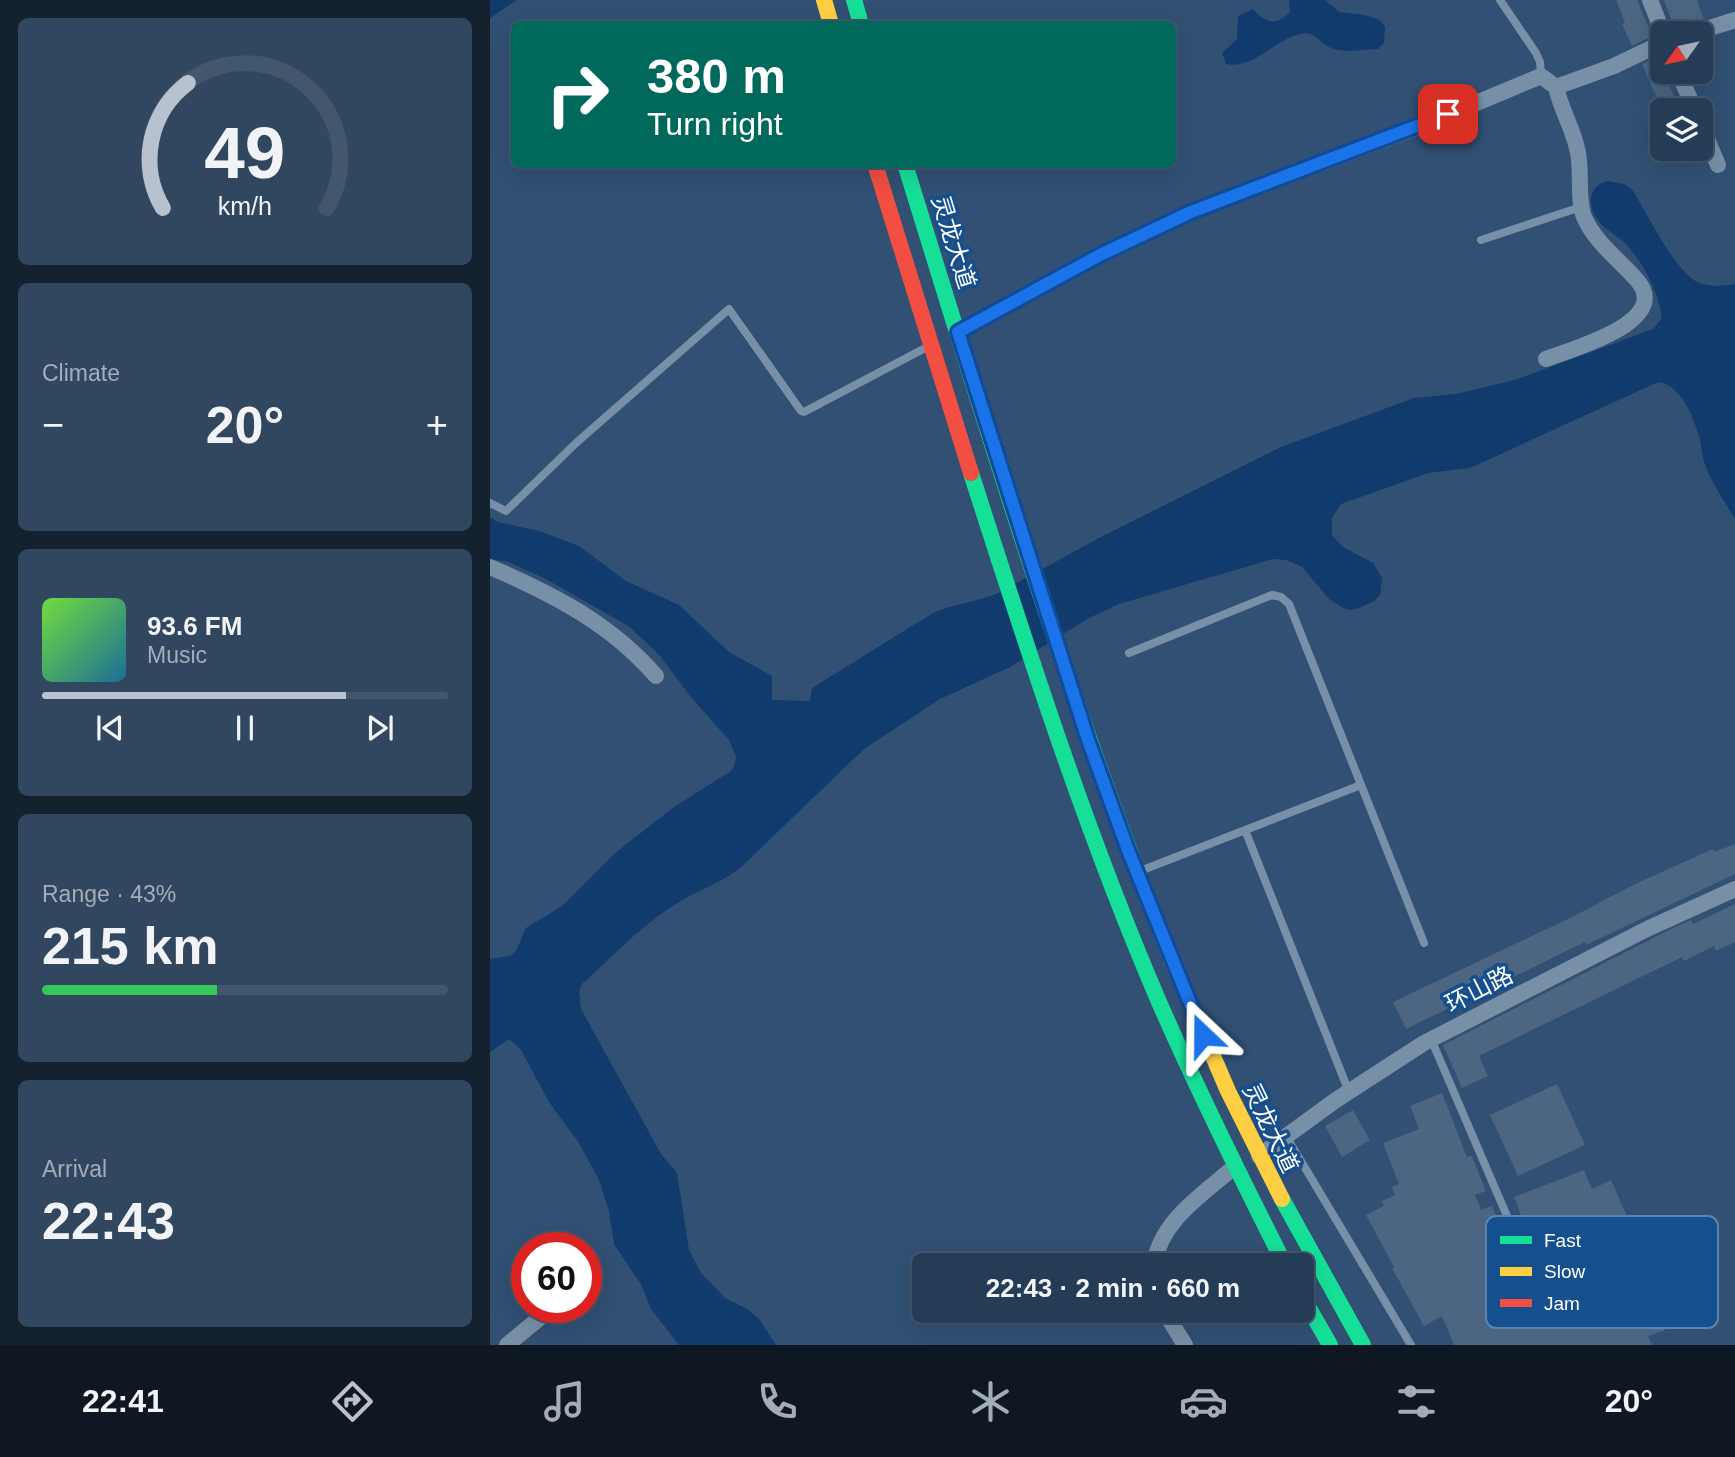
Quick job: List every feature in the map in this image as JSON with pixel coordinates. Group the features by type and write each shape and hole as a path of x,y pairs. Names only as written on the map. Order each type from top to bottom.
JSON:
{"main road":[{"path":"824,0 830,21"},
{"path":"854,0 860,21"},
{"name":"灵龙大道","path":"876,168 1038,682 1102,860 1202,1101 1277,1253"},
{"name":"灵龙大道","path":"906,168 1063,665 1137,872 1214,1059 1259,1156 1363,1345"},
{"path":"1293,1221 1341,1284 1377,1345"},
{"path":"1314,1317 1330,1345"},
{"path":"1307,1323 1318,1345"}],"street":[{"path":"1650,0 1658,21"},
{"path":"1713,27 1735,20"},
{"path":"1556,87 1614,66 1650,49"},
{"path":"958,332 1100,255 1181,216 1431,122 1541,76 1556,87 1578,153 1583,214 1606,249 1638,280 1645,300 1635,317 1615,332 1546,359"},
{"path":"1713,153 1718,164"},
{"path":"490,568 522,581 595,620 627,645 656,676"},
{"name":"环山路","path":"1259,1156 1349,1092 1431,1039 1647,929 1735,889"},
{"path":"1157,1253 1173,1222 1234,1168"},
{"path":"507,1345 534,1323"},
{"path":"1171,1323 1185,1345"}],"lane":[{"path":"1500,0 1536,52 1541,62 1541,76"},
{"path":"1481,240 1583,207"},
{"path":"490,503 506,511 576,443 729,309 804,412 932,345"},
{"path":"1129,653 1272,595 1281,597 1289,604 1424,943"},
{"path":"1137,872 1361,785"},
{"path":"1245,830 1349,1092"},
{"path":"1431,1039 1507,1216"},
{"path":"1286,1136 1411,1345"}],"water":[{"path":"490,0 517,0 490,18"},
{"path":"1289,0 1325,0 1339,12 1380,20 1385,27 1384,43 1378,49 1340,50 1329,47 1306,33 1296,35 1247,62 1226,64 1222,53 1237,39 1238,16 1253,9 1266,20 1280,20 1290,12"},
{"path":"1607,181 1624,184 1632,189 1670,254 1688,276 1706,285 1735,284 1735,519 1706,467 1699,435 1688,408 1678,393 1658,382 1470,468 1428,473 1341,504 1332,518 1332,535 1343,547 1373,563 1382,578 1380,595 1359,608 1343,608 1329,599 1302,567 1287,560 1273,559 1119,604 1089,618 1010,667 940,699 864,749 739,869 657,917 582,984 579,992 581,1009 661,1154 677,1173 689,1250 701,1273 725,1298 747,1309 760,1320 776,1345 679,1345 651,1309 642,1286 614,1244 609,1211 599,1180 579,1143 549,1102 521,1050 509,1039 490,1052 490,959 510,956 516,951 526,928 562,906 615,853 674,807 731,771 736,756 729,740 690,696 660,656 630,627 544,578 508,562 490,559 490,517 498,522 539,531 579,546 626,581 679,605 729,652 772,676 772,700 810,701 812,688 933,613 996,594 1101,537 1281,447 1414,398 1456,394 1515,380 1653,329 1662,318 1648,275 1627,245 1601,224 1591,206 1595,188"}],"building":[{"path":"1616,0 1637,0 1650,37 1632,46 1622,24 1625,23"},
{"path":"1664,0 1697,0 1704,19 1672,21"},
{"path":"1650,60 1650,82 1642,64"},
{"path":"1651,84 1668,84 1675,98 1657,98"},
{"path":"1735,844 1735,874 1586,945 1585,942 1406,1029 1393,1002 1635,884 1713,849 1714,852"},
{"path":"1735,904 1735,942 1716,951 1714,946 1684,961 1682,957 1479,1056 1488,1076 1462,1088 1443,1045 1669,930 1691,920 1693,924"},
{"path":"1557,1084 1585,1145 1518,1176 1490,1115"},
{"path":"1442,1093 1467,1157 1472,1156 1486,1191 1475,1195 1481,1210 1492,1206 1496,1216 1486,1216 1486,1328 1664,1328 1665,1330 1648,1336 1652,1345 1454,1345 1442,1316 1424,1326 1366,1215 1384,1206 1382,1201 1395,1195 1392,1187 1399,1184 1383,1143 1419,1129 1410,1106"},
{"path":"1353,1110 1370,1140 1342,1157 1325,1126"},
{"path":"1584,1170 1592,1189 1611,1180 1627,1216 1521,1216 1514,1197"}],"traffic: fast":[{"path":"854,0 860,21"},
{"path":"906,168 1064,665 1134,863 1172,961"},
{"path":"971,473 1014,607 1106,872 1159,1002 1279,1253"},
{"path":"1282,1199 1363,1345"},
{"path":"1314,1317 1330,1345"}],"traffic: slow":[{"path":"824,0 830,21"},
{"path":"1172,961 1228,1091 1282,1199"}],"traffic: jam":[{"path":"876,168 971,473"}],"route":[{"path":"1203,1035 1128,850 1088,740 958,332 1100,255 1191,212 1448,114"}]}
